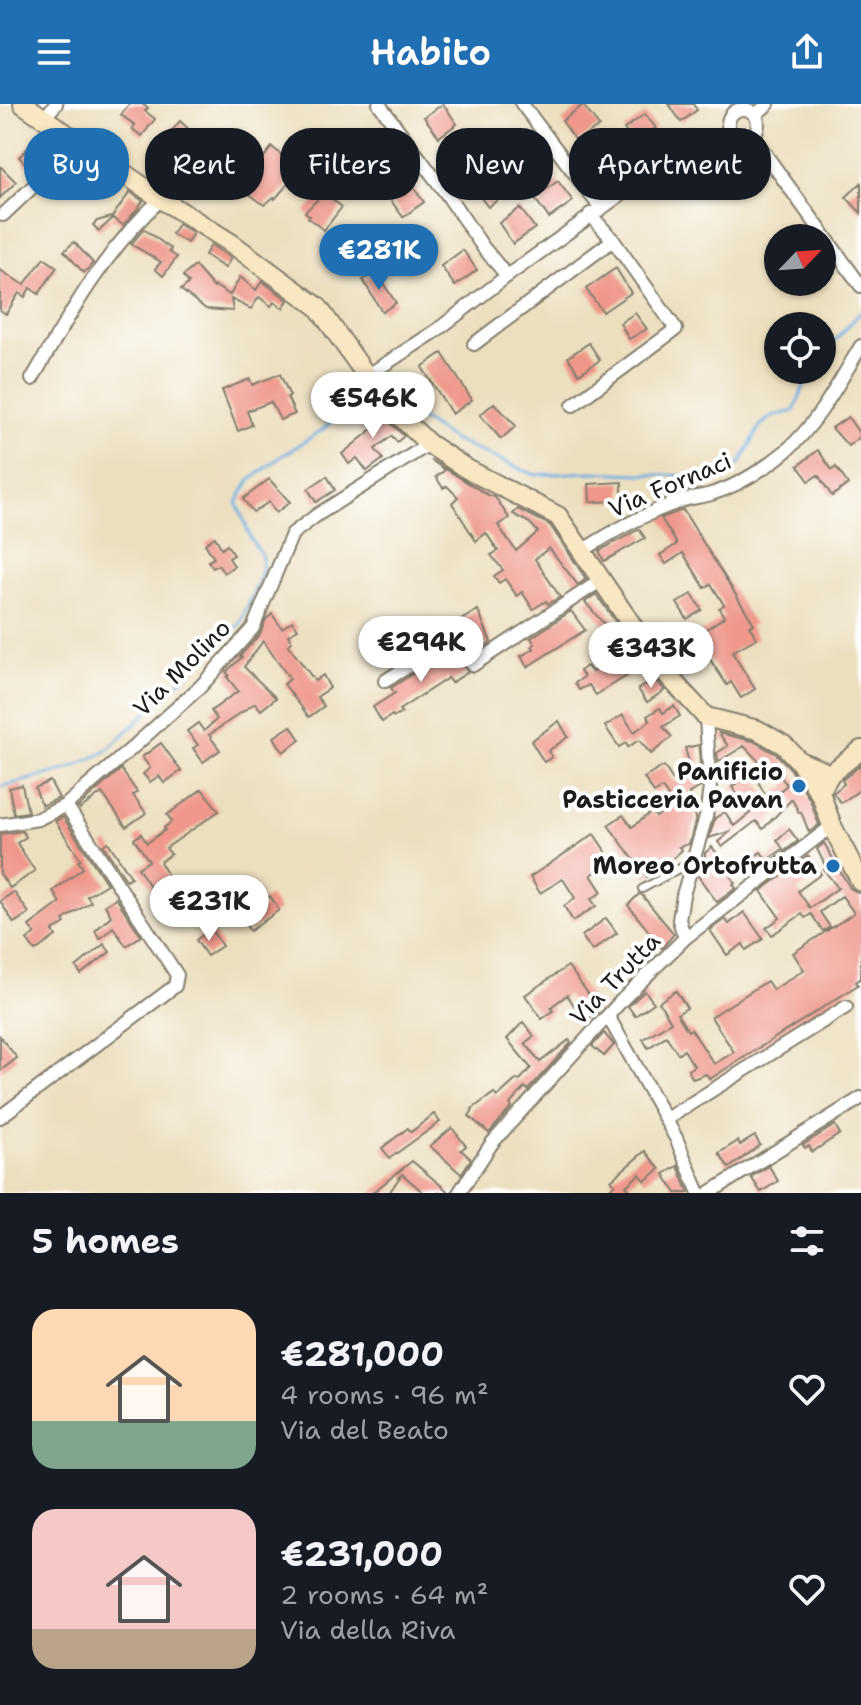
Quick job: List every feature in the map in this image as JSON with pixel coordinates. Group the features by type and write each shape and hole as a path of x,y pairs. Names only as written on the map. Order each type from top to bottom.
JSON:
{"street":[{"path":"23,104 50,111 65,128"},
{"path":"379,104 507,276"},
{"path":"755,115 768,104"},
{"path":"528,106 613,240 676,329 573,405"},
{"path":"730,128 731,108 745,109 755,115 757,128"},
{"path":"771,162 861,286"},
{"path":"3,215 24,195"},
{"path":"32,379 72,309 133,224 160,200"},
{"path":"163,200 231,243 318,307 375,388 429,444 467,469 558,516 661,668 706,717 758,730 784,745 799,761 821,795 832,826 861,882"},
{"path":"375,388 436,331 611,200"},
{"path":"474,344 613,240"},
{"name":"Via Fornaci","path":"582,551 614,531 649,515 683,500 712,494 760,470 811,425 861,346"},
{"name":"Via Molino","path":"0,825 38,819 66,805 201,686 253,628 292,534 429,444"},
{"path":"385,681 454,637 473,665 603,579"},
{"path":"685,938 679,920 691,862 706,817 710,787 706,717"},
{"path":"821,795 830,774 861,750"},
{"path":"799,761 830,774"},
{"path":"0,1117 175,986 177,975 66,805"},
{"name":"Via Trutta","path":"459,1193 492,1143 608,1016 685,938 832,826"},
{"path":"666,1119 846,1007"},
{"path":"608,1016 666,1119 699,1193"},
{"path":"709,1193 861,1098"}],"lane":[{"path":"642,889 691,862"}],"building":[{"path":"129,104 142,104 155,119 145,128 142,136 132,129 135,125 121,115"},
{"path":"443,104 457,124 451,128 436,128 436,133 424,117"},
{"path":"669,104 693,104 697,110 681,122"},
{"path":"583,105 599,126 569,128 569,131 562,121"},
{"path":"645,114 656,128 625,128"},
{"path":"180,121 188,128 174,128"},
{"path":"272,147 280,154 280,193 264,205 257,200 264,200 264,157"},
{"path":"0,166 16,182 0,198"},
{"path":"558,181 569,200 573,201 549,218 536,200 553,200 553,184"},
{"path":"861,183 861,213 846,197"},
{"path":"129,193 143,201 136,211 123,225 113,218 99,231 93,225 112,217 124,200 129,200"},
{"path":"420,196 424,202 403,217 391,200 420,200"},
{"path":"317,200 333,200 342,207 324,230 305,212"},
{"path":"483,200 498,200 488,207"},
{"path":"520,208 535,228 513,244 499,223"},
{"path":"178,224 193,233 187,243 172,234"},
{"path":"144,229 177,257 163,276 155,269 161,262 131,244"},
{"path":"74,242 93,263 84,273 64,251"},
{"path":"211,245 231,258 225,268 205,255"},
{"path":"463,250 477,270 455,286 441,266"},
{"path":"44,258 57,267 39,294 30,288 25,297 19,293 6,314 0,310 0,270 24,285"},
{"path":"195,266 214,288 230,295 240,277 256,290 262,281 288,300 283,308 274,302 271,306 259,297 251,309 231,299 233,311 206,309 181,290 189,283 183,276"},
{"path":"616,268 631,293 603,312 586,289"},
{"path":"376,272 396,303 382,312 363,280"},
{"path":"635,313 647,329 629,339 620,323"},
{"path":"589,343 600,360 579,374 568,357"},
{"path":"442,353 472,400 452,414 422,367"},
{"path":"280,374 295,414 280,420 271,402 247,411 252,425 238,431 222,390 250,379 252,385"},
{"path":"494,403 516,426 501,439 480,415"},
{"path":"372,404 404,436 397,442 392,436 375,449 383,459 367,471 357,458 349,464 342,454 376,426 364,411"},
{"path":"848,417 861,436 848,446 832,428"},
{"path":"818,450 832,470 836,467 848,484 832,496 818,475 809,481 798,466"},
{"path":"431,460 495,497 509,518 498,525 516,551 538,532 530,523 513,514 518,509 550,525 586,579 578,585 549,548 535,559 560,597 533,609 522,592 517,596 505,579 499,583 494,576 503,570 491,555 498,551 486,533 476,541 452,503 458,497 447,486 443,488 436,477 445,470"},
{"path":"327,476 335,490 316,502 308,489"},
{"path":"269,479 290,502 276,513 269,502 253,512 243,499"},
{"path":"622,482 622,501 590,502 589,484"},
{"path":"683,510 754,624 749,626 757,638 732,652 755,689 741,698 731,682 727,685 695,637 724,617 719,608 724,605 711,584 705,588 683,553 666,564 660,555 677,544 661,518"},
{"path":"639,529 645,538 604,561 599,551"},
{"path":"215,537 222,549 227,545 234,555 229,558 234,566 224,573 218,565 213,568 208,561 214,558 205,544"},
{"path":"596,594 617,624 609,630 585,602"},
{"path":"692,594 702,610 687,619 677,603"},
{"path":"478,610 491,642 476,652 461,620"},
{"path":"571,611 585,630 527,667 521,656 534,649 531,638"},
{"path":"272,614 282,628 292,621 298,629 288,635 292,642 288,645 315,681 323,675 330,688 317,697 324,706 309,717 284,684 290,679 263,641 244,667 276,698 261,710 255,703 209,735 220,750 203,762 193,748 198,745 187,731 198,723 204,731 217,719 211,711 238,691 226,672 242,657"},
{"path":"451,649 468,672 451,683 448,678 399,710 402,713 382,722 373,707 395,693 391,688"},
{"path":"618,655 630,674 596,695 589,685 579,690 575,683 584,677 580,671 587,666 592,672"},
{"path":"654,679 665,690 647,702 638,689"},
{"path":"674,706 680,716 663,727 672,737 651,754 639,740 628,747 626,743 619,747 605,726 623,715 634,732 650,721 647,716 660,708 663,713"},
{"path":"559,721 568,737 548,751 552,757 544,762 531,741"},
{"path":"291,726 300,740 283,752 274,737"},
{"path":"719,733 753,741 776,754 790,768 810,800 819,825 809,832 792,799 763,829 756,821 722,847 718,842 731,831 709,838 715,818 725,812 734,826 750,813 732,787 753,772 768,800 787,785 771,765 766,769 744,746 718,762 717,753 728,746"},
{"path":"161,743 181,771 164,783 159,776 150,782 143,774 150,768 142,757"},
{"path":"699,745 701,787 689,793 696,818 689,844 679,847 682,850 647,877 608,825 623,815 632,827 652,812 656,817 673,804 662,788 654,793 644,778 664,766 674,782 692,773 685,748"},
{"path":"861,765 861,789 841,803 833,793 844,784 842,780"},
{"path":"121,769 137,792 133,795 146,813 126,827 102,793 80,809 78,807"},
{"path":"50,781 59,798 42,806 35,788"},
{"path":"22,785 28,812 14,814 9,788"},
{"path":"202,789 219,811 166,848 171,854 160,862 187,907 171,918 138,868 149,861 134,839 141,834 147,843 165,830 172,821 167,815"},
{"path":"63,817 107,884 87,896 91,902 63,920 65,923 53,931 56,936 35,951 27,940 35,934 29,926 60,903 53,891 83,868 55,821"},
{"path":"789,829 798,841 754,874 746,863 761,852 767,860 783,849 777,840"},
{"path":"22,831 26,837 17,843 35,871 10,888 0,874 0,834"},
{"path":"594,834 612,861 591,875 602,892 591,899 596,906 573,921 564,906 575,898 563,879 540,893 530,877"},
{"path":"108,842 131,877 126,880 103,845"},
{"path":"824,843 850,888 861,894 861,978 856,982 858,985 710,1079 706,1074 693,1079 688,1070 694,1066 684,1050 678,1054 666,1036 648,1048 643,1039 671,1022 659,1002 676,991 687,1008 677,1014 714,1064 734,1052 711,1017 767,981 773,990 804,970 793,953 854,913 842,896 820,912 830,927 823,931 811,914 805,918 802,914 772,935 766,928 780,918 761,891 808,856 821,874 798,891 810,908 838,888 824,870 827,869 817,849"},
{"path":"712,847 723,861 736,888 717,902 698,876 705,853"},
{"path":"14,892 29,913 14,923 0,901"},
{"path":"639,894 674,934 662,948 628,905"},
{"path":"270,896 279,910 250,931 244,922 266,906 262,901"},
{"path":"116,898 141,936 126,946 113,927 100,939 95,931 111,916 105,905"},
{"path":"744,912 763,939 746,950 743,944 727,955 710,930 725,919 729,924"},
{"path":"606,918 617,933 592,951 582,936"},
{"path":"211,929 222,946 207,956 196,940"},
{"path":"104,944 110,952 81,974 76,967"},
{"path":"636,944 651,959 636,973 631,967 639,959 630,950"},
{"path":"568,966 600,1010 585,1021 567,995 551,1007 553,1011 542,1019 525,995"},
{"path":"645,991 654,1003 635,1016 628,1006"},
{"path":"523,1022 534,1036 525,1043 540,1062 569,1040 571,1043 528,1090 525,1087 489,1133 469,1116 472,1109 494,1093 497,1097 531,1068 507,1039"},
{"path":"604,1033 614,1045 604,1056 592,1046"},
{"path":"0,1036 17,1058 0,1071"},
{"path":"434,1114 440,1122 390,1158 382,1148 408,1128 411,1132"},
{"path":"835,1125 840,1134 812,1152 809,1146 805,1148 803,1145"},
{"path":"452,1128 466,1146 461,1150 471,1159 461,1174 430,1146"},
{"path":"755,1136 760,1145 729,1168 719,1153 738,1141 740,1145"},
{"path":"645,1151 660,1169 645,1181 640,1174 626,1186 633,1193 606,1193 615,1184 611,1180"},
{"path":"412,1161 450,1193 424,1193 402,1174 389,1193 372,1193"},
{"path":"678,1166 689,1193 676,1193 664,1174"},
{"path":"769,1166 778,1181 761,1192 751,1177"}],"waterway":[{"path":"836,340 861,312"},
{"path":"387,391 395,389 420,418 453,440 535,475 590,472 713,477 740,464 760,426 771,417 794,411 805,384"},
{"path":"0,787 69,769 105,752 240,624 262,573 262,556 251,539 237,503 249,481 322,430 361,396 372,394"}],"place":[{"name":"Panificio Pasticceria Pavan","path":"799,786"},
{"name":"Moreo Ortofrutta","path":"833,866"}]}
